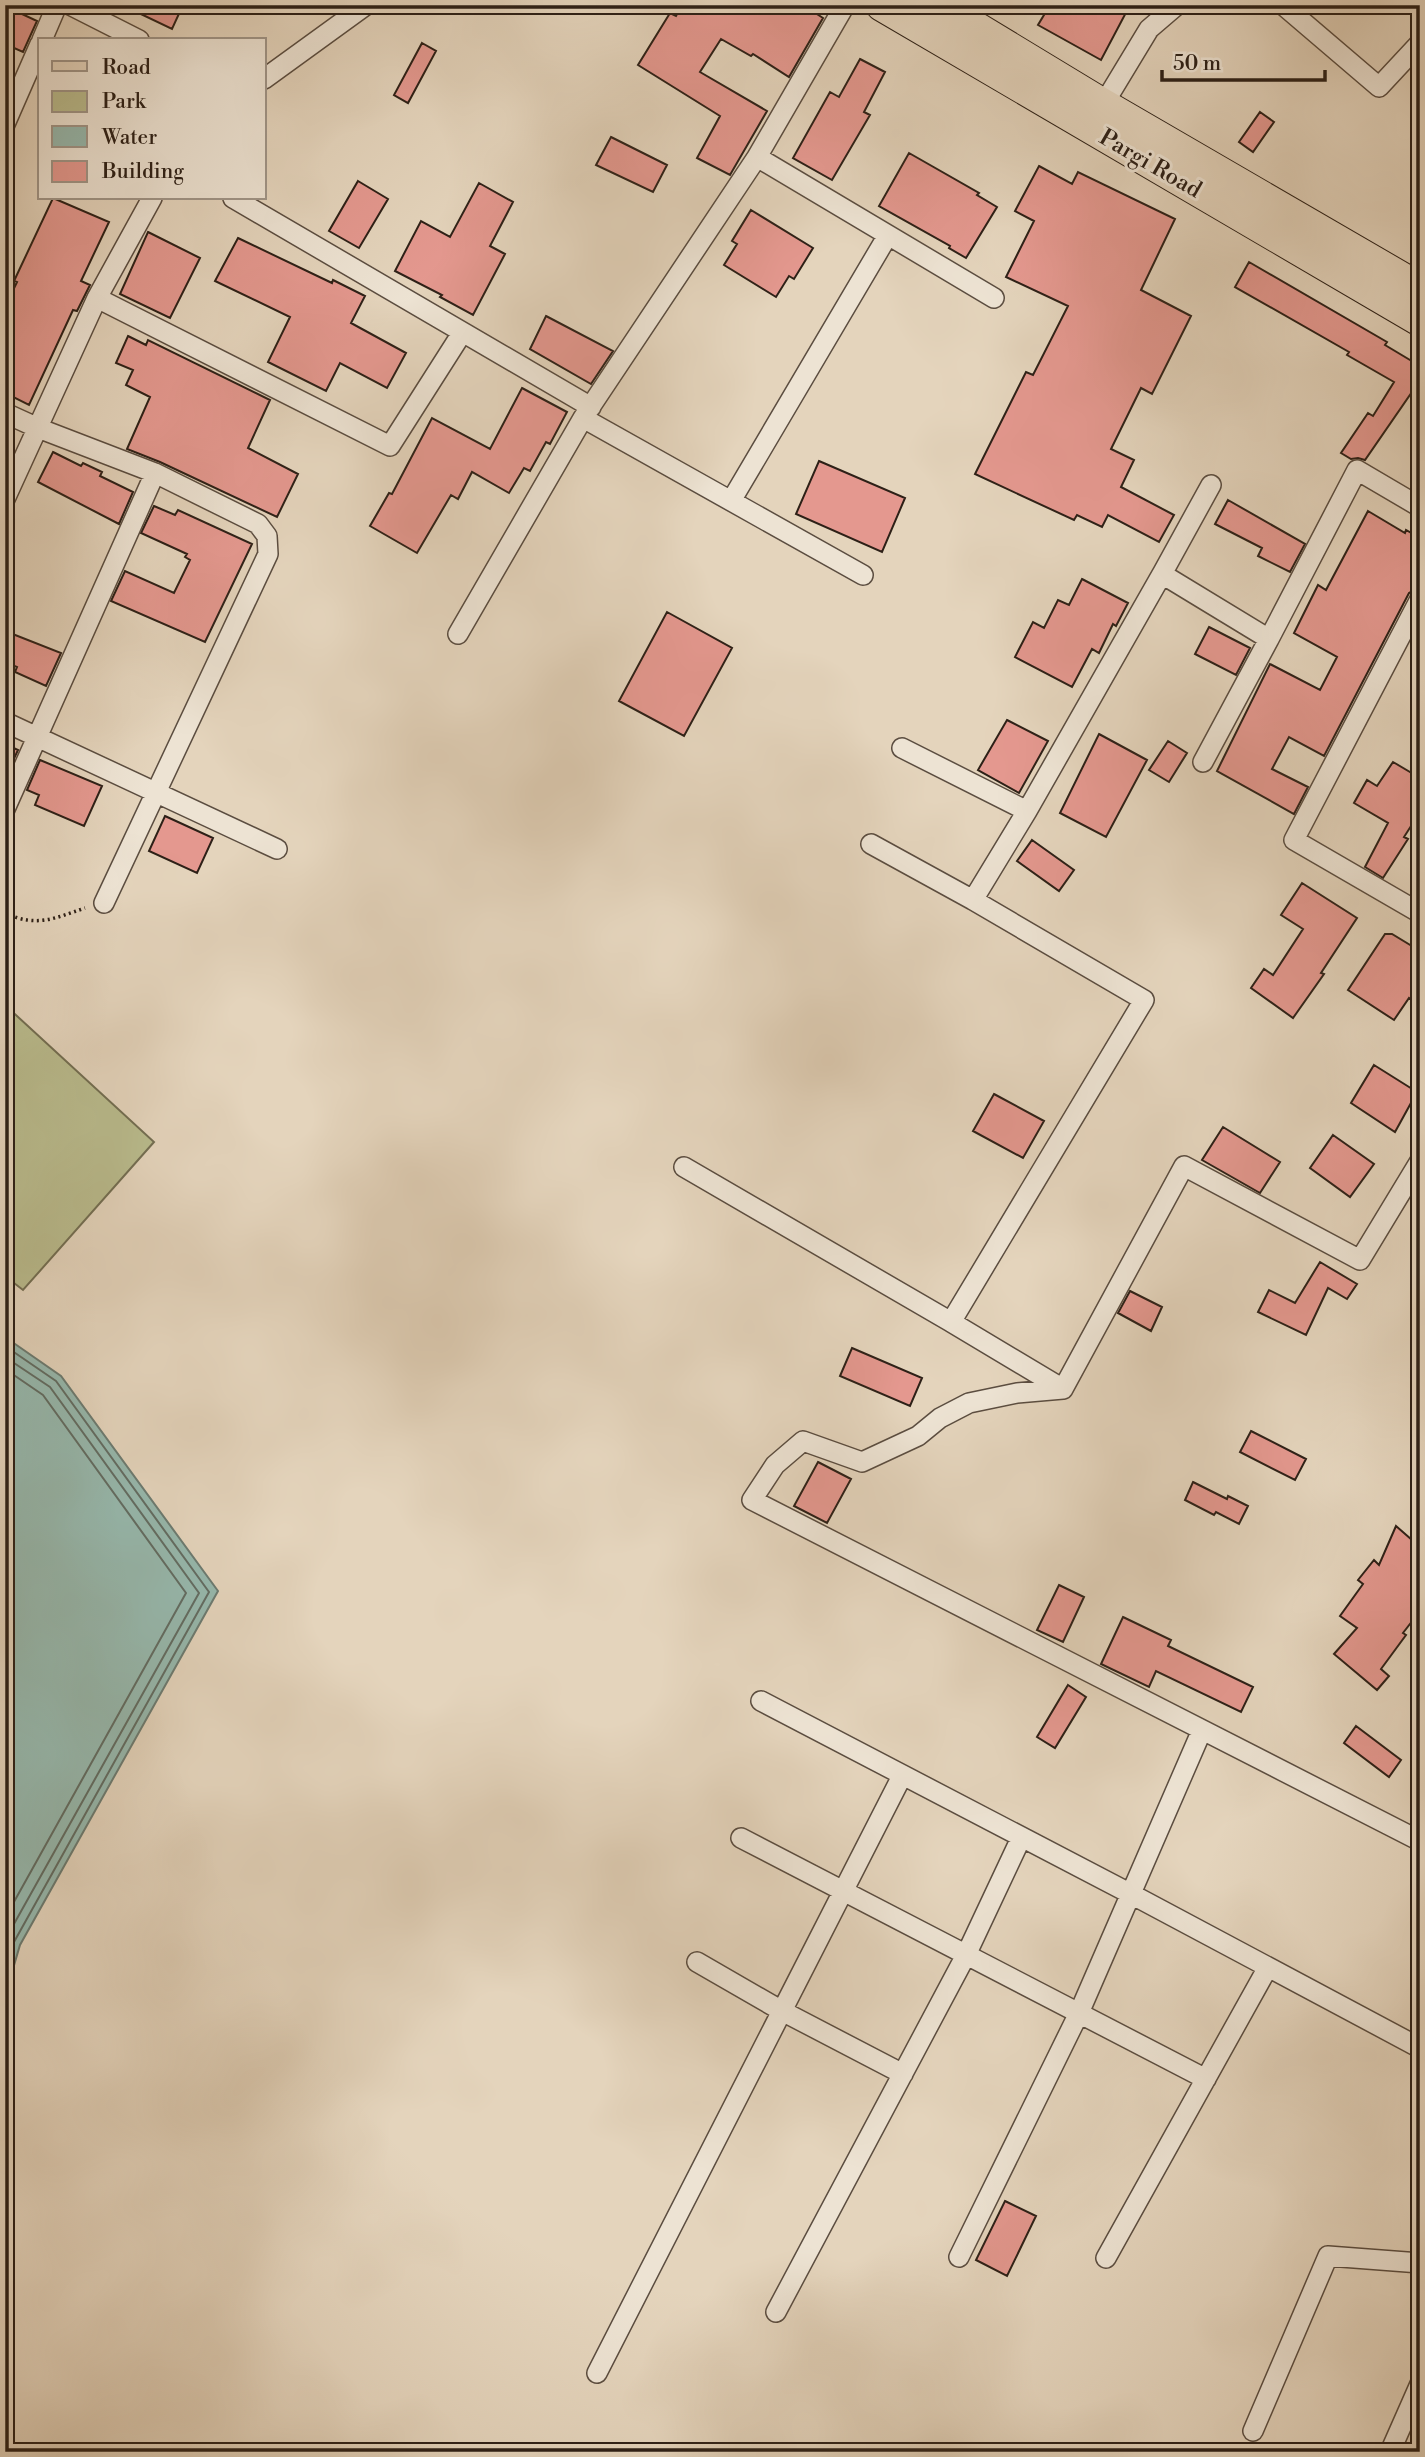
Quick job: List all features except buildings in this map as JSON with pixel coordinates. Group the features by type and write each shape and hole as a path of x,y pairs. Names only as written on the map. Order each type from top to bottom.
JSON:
{"main road":[{"name":"Pargi Road","path":"882,5 1420,320"},
{"name":"Pargi Road","path":"938,5 1103,105 1420,289"}],"street":[{"path":"43,38 57,5"},
{"path":"70,5 135,38"},
{"path":"266,78 366,5"},
{"path":"458,634 587,413 757,157 845,5"},
{"path":"1103,105 1149,29 1177,5"},
{"path":"1283,5 1379,87 1420,43"},
{"path":"5,124 38,49"},
{"path":"757,157 994,298"},
{"path":"5,499 97,298 151,200"},
{"path":"236,200 462,332 731,501 863,575"},
{"path":"731,501 888,235"},
{"path":"97,298 390,446 462,332"},
{"path":"5,413 155,473 258,524 267,536 268,554 104,903"},
{"path":"1203,762 1357,470 1420,507"},
{"path":"5,809 155,473"},
{"path":"973,900 1027,811 1211,485"},
{"path":"1162,574 1269,639"},
{"path":"1417,906 1294,840 1420,599"},
{"path":"5,722 277,849"},
{"path":"902,748 1027,811"},
{"path":"871,844 1144,1000 951,1322"},
{"path":"1063,1389 1184,1166 1360,1260 1420,1161"},
{"path":"684,1167 1063,1389"},
{"path":"1063,1389 1017,1393 969,1403 940,1418 918,1436 862,1462 803,1441 775,1465 752,1500 1420,1841"},
{"path":"761,1702 1420,2048"},
{"path":"959,2257 1079,2013 1202,1730"},
{"path":"597,2373 902,1776"},
{"path":"741,1838 1206,2079"},
{"path":"776,2312 966,1955 1021,1838"},
{"path":"697,1962 782,2011 903,2074"},
{"path":"1106,2258 1268,1967"},
{"path":"1253,2431 1328,2256 1420,2263"},
{"path":"1390,2452 1420,2384"}],"path":[{"path":"5,913 38,922 58,919 104,903"}],"green space":[{"path":"5,1005 154,1142 23,1290 5,1276"}],"water":[{"path":"5,1337 61,1376 218,1591 20,1945 5,1996"}]}
